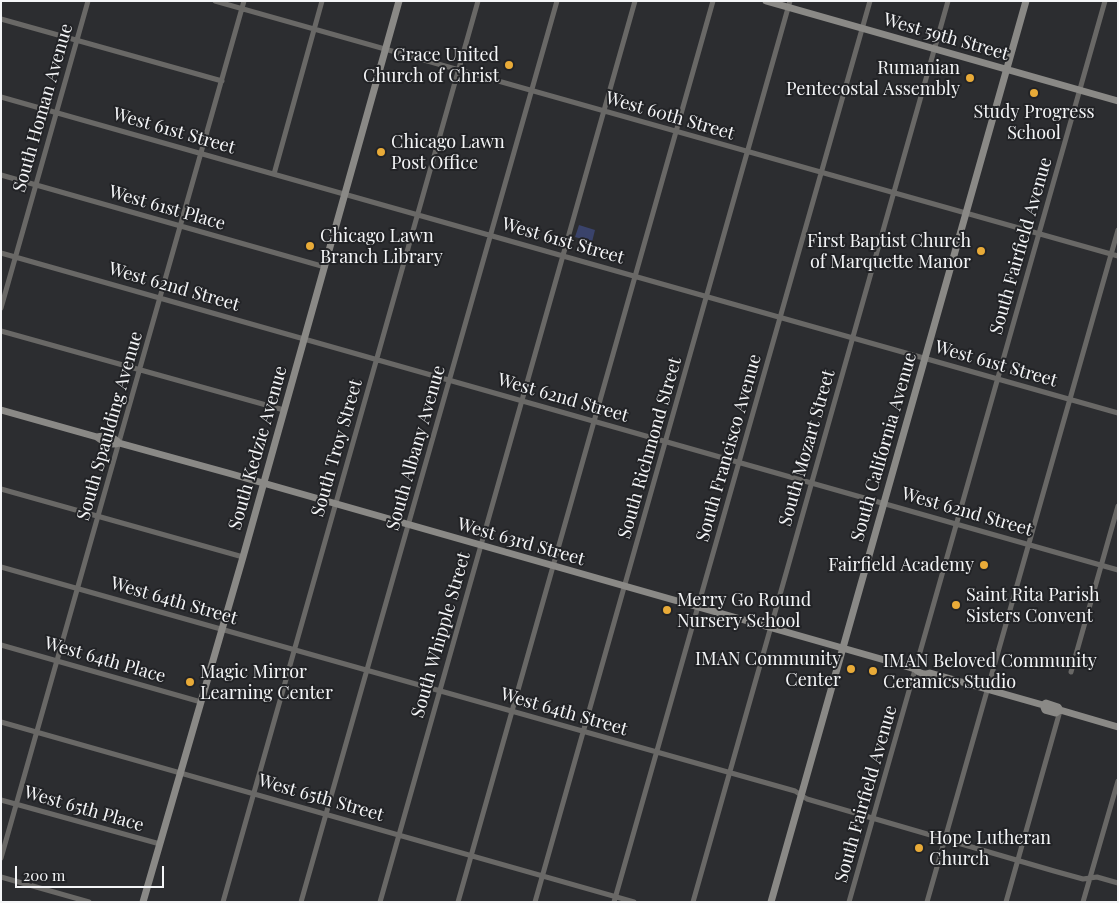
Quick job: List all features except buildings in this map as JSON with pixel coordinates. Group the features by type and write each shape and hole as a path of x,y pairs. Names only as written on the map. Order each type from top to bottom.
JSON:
{"main road":[{"name":"South Kedzie Avenue","path":"143,902 264,484 399,1"},
{"name":"West 59th Street","path":"766,1 790,4 862,28 1118,101"},
{"name":"South California Avenue","path":"771,902 1026,1"},
{"name":"West 63rd Street","path":"1,410 97,437 103,436 116,439 119,443 915,669 918,667 930,673 1043,706 1046,703 1058,707 1060,710 1118,727"}],"street":[{"name":"South Homan Avenue","path":"1,308 88,1"},
{"name":"West 60th Street","path":"215,1 1118,256"},
{"name":"South Spaulding Avenue","path":"1,858 244,1"},
{"path":"274,174 322,1"},
{"name":"South Troy Street","path":"223,902 478,1"},
{"name":"South Albany Avenue","path":"301,902 557,1"},
{"name":"South Whipple Street","path":"380,902 635,1"},
{"path":"458,902 713,1"},
{"name":"South Francisco Avenue","path":"615,899 870,1"},
{"name":"South Mozart Street","path":"693,902 948,1"},
{"name":"South Fairfield Avenue","path":"849,902 1105,1"},
{"name":"South Richmond Street","path":"535,902 790,4"},
{"path":"1,19 222,81"},
{"name":"West 61st Street","path":"1,97 1118,413"},
{"name":"West 61st Place","path":"1,175 324,267"},
{"path":"927,902 1118,230"},
{"name":"West 62nd Street","path":"1,253 1118,570"},
{"path":"1,331 284,410"},
{"path":"1,489 243,557"},
{"path":"1071,672 1118,506"},
{"name":"West 64th Street","path":"1,566 730,773 795,792 807,800 1083,879 1098,877 1118,883"},
{"name":"West 64th Place","path":"1,645 201,702"},
{"path":"1006,902 1060,710"},
{"name":"West 65th Street","path":"1,722 471,855 615,899 634,902"},
{"path":"1083,902 1118,781"},
{"name":"West 65th Place","path":"1,800 160,844"},
{"path":"1,877 88,902"}],"shaded area":[{"path":"579,225 595,230 592,242 575,237"}],"place":[{"name":"Grace United Church of Christ","path":"509,65"},
{"name":"Rumanian Pentecostal Assembly","path":"970,78"},
{"name":"Study Progress School","path":"1034,93"},
{"name":"Chicago Lawn Post Office","path":"381,152"},
{"name":"Chicago Lawn Branch Library","path":"310,246"},
{"name":"First Baptist Church of Marquette Manor","path":"981,251"},
{"name":"Fairfield Academy","path":"984,565"},
{"name":"Saint Rita Parish Sisters Convent","path":"956,605"},
{"name":"Merry Go Round Nursery School","path":"667,610"},
{"name":"IMAN Community Center","path":"851,669"},
{"name":"IMAN Beloved Community Ceramics Studio","path":"873,671"},
{"name":"Magic Mirror Learning Center","path":"190,682"},
{"name":"Hope Lutheran Church","path":"919,848"}]}
